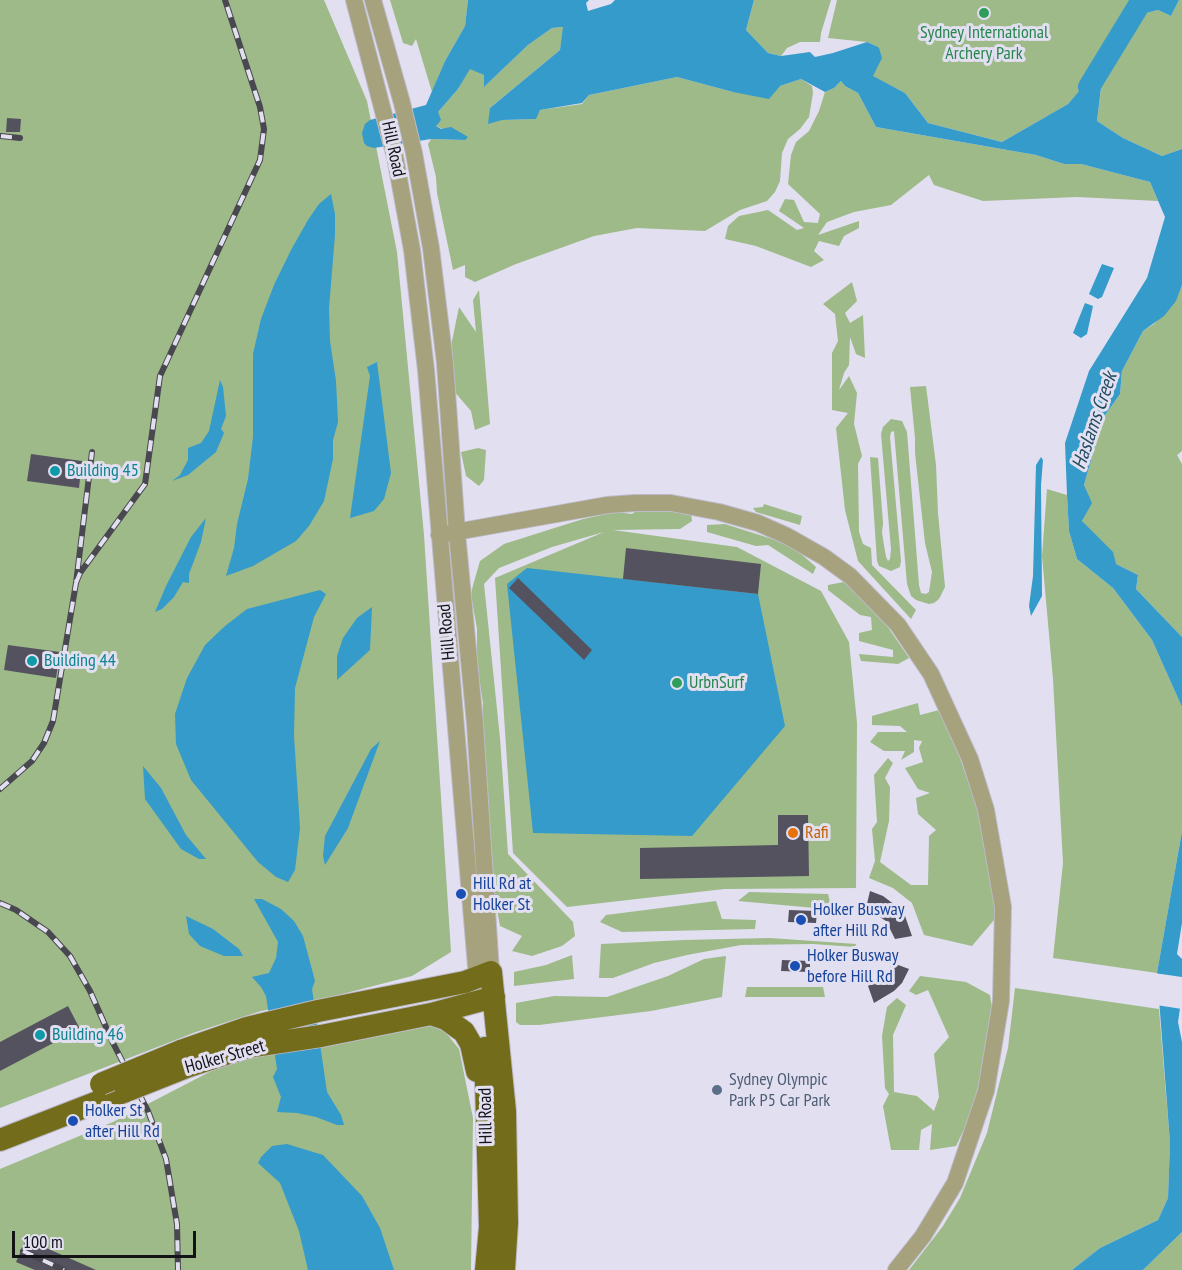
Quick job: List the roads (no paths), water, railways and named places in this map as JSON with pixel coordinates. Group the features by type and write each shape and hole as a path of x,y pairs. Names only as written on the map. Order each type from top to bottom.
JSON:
{"main road":[{"name":"Holker Street","path":"0,1124 101,1084 185,1059 318,1011 465,982 486,987"},
{"name":"Holker Street","path":"247,1037 321,1036 431,1014 486,987"},
{"name":"Hill Road","path":"486,987 486,1120 490,1227 486,1270"},
{"name":"Hill Road","path":"486,987 505,1111 507,1223 504,1270"},
{"path":"431,1014 453,1023 468,1038 475,1060 486,1120"},
{"name":"Holker Street","path":"0,1140 126,1091 185,1059"}],"street":[{"name":"Hill Road","path":"354,0 384,108 412,250 426,370 439,535 486,987"},
{"name":"Hill Road","path":"373,0 414,153 430,248 445,363 457,533 475,724 486,987"},
{"path":"439,535 635,503 682,505 758,523 800,542 850,576 898,625 931,674 970,759 986,810 997,862 1003,907 1001,1001 986,1091 955,1183 923,1236 896,1270"}],"water":[{"name":"Haslams Creek","path":"468,0 589,0 586,3 588,11 611,4 615,0 754,0 746,30 768,53 781,56 810,52 815,57 867,42 879,48 882,58 873,76 905,93 928,123 1002,142 1068,104 1104,62 1097,121 1123,138 1162,156 1182,149 1182,285 1176,301 1164,316 1143,331 1122,371 1120,394 1103,418 1084,485 1092,503 1082,521 1113,552 1116,564 1138,575 1136,589 1182,637 1182,707 1152,640 1113,588 1077,559 1069,531 1065,443 1089,371 1147,278 1165,217 1150,182 1081,164 1064,164 1036,155 876,127 858,93 841,81 834,88 825,92 801,79 780,86 769,99 677,77 589,95 582,103 540,110 536,119 502,120 488,124 490,108 560,50 563,27 552,28 528,45 484,87 484,75 470,69 458,89 438,112 441,120 436,126 441,129 451,127 468,137 465,140 431,139 374,148 367,146 362,133 365,124 370,120 426,105 445,61 465,26"},
{"path":"1132,0 1179,0 1171,16 1158,10 1138,15 1116,49 1114,30"},
{"path":"331,194 335,214 335,235 329,308 330,341 336,381 338,422 324,501 309,526 296,541 253,566 226,576 248,479 253,437 253,354 261,319 291,250 319,204"},
{"path":"1102,264 1114,268 1102,297 1098,299 1089,294"},
{"path":"1085,303 1093,306 1087,334 1081,338 1073,333"},
{"path":"377,362 391,473 384,499 374,511 350,518 370,376 367,367"},
{"path":"220,380 223,387 226,416 221,429 224,433 216,452 188,475 172,481 180,475 188,460 188,448 201,443 209,431"},
{"path":"1041,457 1043,460 1041,485 1042,596 1031,616 1029,606 1033,576 1036,465"},
{"path":"206,518 201,542 189,574 189,583 183,582 174,597 162,609 155,612 191,537"},
{"path":"527,568 758,594 785,726 692,836 533,833 507,584"},
{"path":"320,590 326,594 314,617 295,688 294,736 300,828 295,870 288,882 276,877 258,862 191,780 176,744 175,714 187,678 205,645 225,626 247,609"},
{"path":"372,607 370,650 337,680 337,656 343,638 357,618"},
{"path":"380,741 348,828 325,865 323,856 325,836 371,749"},
{"path":"143,766 161,788 186,835 206,859 199,859 181,849 145,799"},
{"path":"1182,831 1182,923 1177,954 1182,959 1182,995 1178,1022 1182,1042 1182,1232 1143,1270 1072,1270 1100,1248 1158,1220 1168,1198 1170,1143 1157,973"},
{"path":"254,899 262,899 281,909 294,921 303,936 315,981 312,989 327,1092 341,1115 344,1125 297,1113 277,1112 281,1097 273,1077 277,1069 266,996 252,977 269,973 276,958 278,942"},
{"path":"186,916 213,929 239,949 243,956 224,956 200,946 189,934"},
{"path":"287,1144 323,1155 362,1196 380,1228 394,1270 308,1270 299,1231 280,1183 258,1163 272,1146"}],"waterway":[{"path":"1089,87 1142,0"}],"railway":[{"path":"76,583 80,573 145,484 160,376 260,160 264,129 260,107 225,0"},
{"path":"1,136 20,138"},
{"path":"0,789 32,761 44,743 53,721 76,583 92,452"},
{"path":"0,903 16,910 48,932 70,956 90,991 113,1043 148,1111 166,1159 177,1224 178,1270"},
{"path":"23,1251 64,1270"}],"place":[{"name":"Sydney International Archery Park","path":"984,13"},
{"name":"Building 45","path":"55,471"},
{"name":"Building 44","path":"32,661"},
{"name":"UrbnSurf","path":"677,683"},
{"name":"Rafi","path":"793,833"},
{"name":"Hill Rd at Holker St","path":"461,894"},
{"name":"Holker Busway after Hill Rd","path":"801,920"},
{"name":"Holker Busway before Hill Rd","path":"795,966"},
{"name":"Building 46","path":"40,1035"},
{"name":"Sydney Olympic Park P5 Car Park","path":"717,1090"},
{"name":"Holker St after Hill Rd","path":"73,1121"}]}
